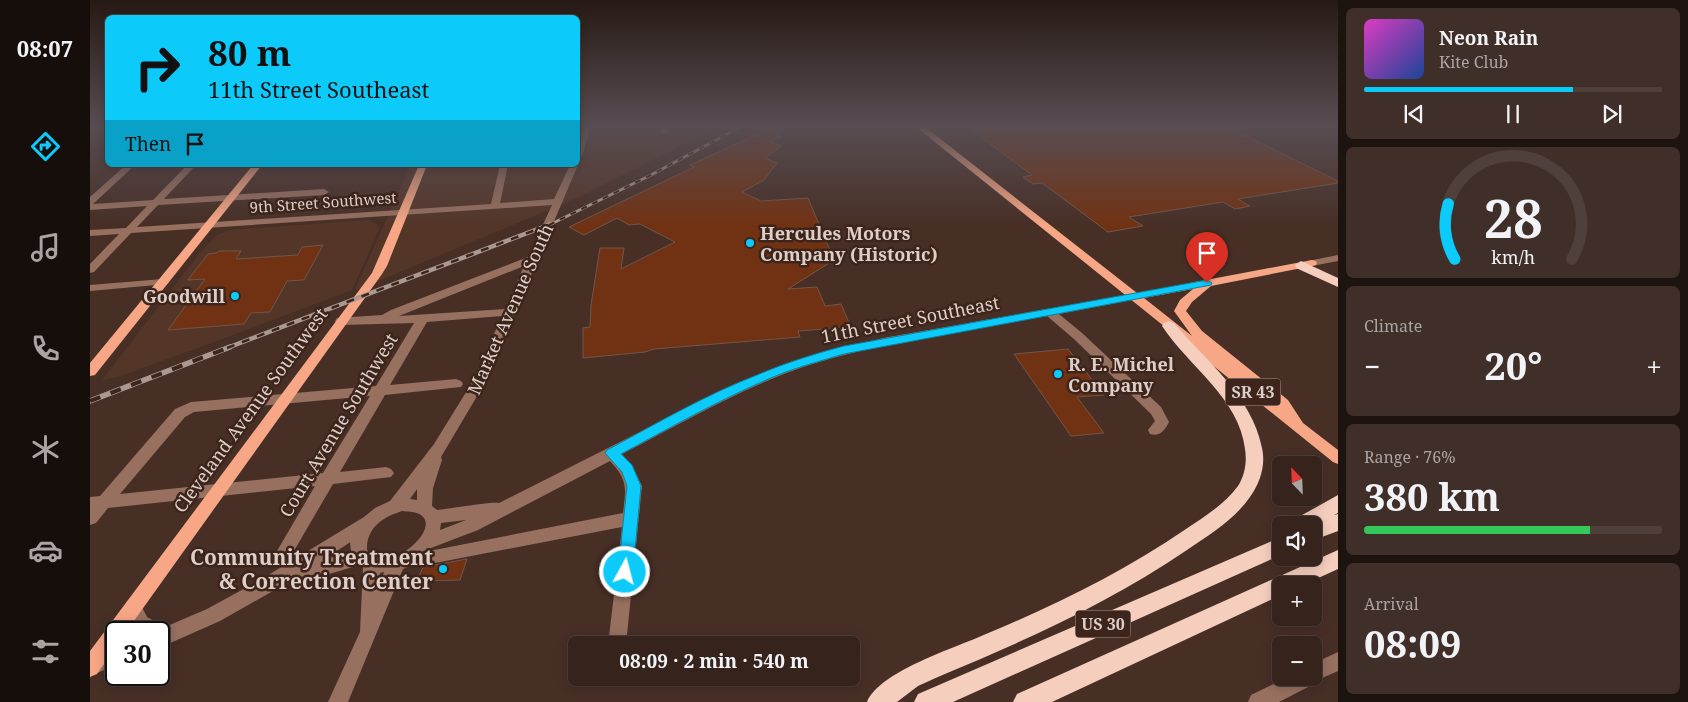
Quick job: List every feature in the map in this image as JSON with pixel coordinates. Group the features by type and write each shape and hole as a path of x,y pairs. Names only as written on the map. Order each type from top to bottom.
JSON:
{"highway":[{"path":"1307,264 1338,276"},
{"path":"1307,264 1338,283"},
{"path":"880,702 906,680 1048,619 1116,585 1229,509 1241,496 1253,474 1255,460 1254,447 1247,426 1230,398 1182,344 1169,326"},
{"path":"1317,516 1338,503"},
{"path":"1322,529 1338,522"},
{"path":"1248,561 1272,545"},
{"name":"US 30","path":"926,702 1272,550"},
{"name":"US 30","path":"1301,576 1338,559"},
{"path":"1307,576 1338,570"},
{"name":"US 30","path":"1025,702 1272,589"}],"main road":[{"name":"SR 43","path":"960,159 1338,458"},
{"path":"90,372 256,167"},
{"name":"Cleveland Avenue Southwest","path":"90,666 382,266 422,167"},
{"name":"11th Street Southeast","path":"1133,297 1307,264"},
{"path":"1207,283 1198,293 1184,301 1180,311 1183,318 1205,340 1285,404 1304,432"}],"street":[{"path":"90,202 129,167"},
{"path":"90,270 190,167"},
{"path":"495,206 504,167"},
{"name":"Market Avenue South","path":"396,506 439,448 479,381 573,167"},
{"path":"90,207 324,192"},
{"name":"9th Street Southwest","path":"90,233 558,202"},
{"name":"11th Street Southeast","path":"1307,264 1338,258"},
{"path":"385,319 440,295 533,259"},
{"path":"90,288 163,282"},
{"name":"11th Street Southeast","path":"432,549 472,525 759,378 799,363 844,350 1133,297"},
{"path":"341,321 385,319 394,321 510,312"},
{"path":"1049,312 1078,336 1156,411 1162,422 1155,430"},
{"name":"Court Avenue Southwest","path":"285,551 330,479 423,319"},
{"path":"90,518 97,502 180,413 189,408 201,404 456,384"},
{"name":"Market Avenue South","path":"428,512 425,488 439,448"},
{"path":"612,453 626,467 632,478 634,488 618,636"},
{"path":"97,502 386,473"},
{"name":"11th Street Southeast","path":"428,512 482,512 518,501"},
{"path":"170,631 224,610 278,580 378,514 396,506 414,504 428,512 433,531 432,549"},
{"path":"368,522 358,542 359,551 367,560 383,566 396,564 420,551 632,518"},
{"path":"278,580 367,560"},
{"path":"367,560 368,632"},
{"path":"338,702 368,632 381,607 396,564"},
{"path":"133,607 139,621"},
{"path":"90,666 105,660"},
{"path":"1322,669 1338,661"},
{"path":"1258,702 1290,686"}],"shaded area":[{"path":"580,159 655,159 573,200 354,291 410,167 580,167"},
{"path":"369,220 378,225 379,230 352,290 118,377 102,380 199,254 217,235 229,230"}],"building":[{"name":"Hercules Motors Company (Historic)","path":"704,159 767,159 777,163 764,180 742,192 761,201 808,198 834,260 788,289 817,287 825,306 841,304 851,327 798,331 800,337 654,349 645,352 583,358 583,328 590,327 591,305 600,248 624,248 621,269 675,242 640,224 629,225 617,218 584,235 569,227 694,167 690,165"},
{"path":"1010,159 1293,159 1338,181 1338,183 1238,199 1250,206 1235,209 1223,202 1129,217 1143,226 1108,232 1042,183 1033,184 1023,177 1032,175"},
{"name":"Goodwill","path":"323,245 304,280 287,281 270,312 251,313 244,324 168,330 205,279 188,280 208,254 219,251 241,251 236,259 298,255 302,247"},
{"name":"R. E. Michel Company","path":"1068,349 1104,395 1077,397 1104,433 1071,436 1014,354"},
{"name":"Community Treatment & Correction Center","path":"467,559 460,580 425,581 427,576 419,576 425,563 435,565"}],"railway":[{"path":"549,225 681,159"},
{"path":"227,348 551,224"},
{"path":"90,401 230,347"}],"place":[{"name":"Hercules Motors Company (Historic)","path":"750,243"},
{"name":"Goodwill","path":"235,296"},
{"name":"R. E. Michel Company","path":"1058,374"},
{"name":"Community Treatment & Correction Center","path":"443,569"}],"route":[{"path":"625,572 634,486 627,469 612,453 722,396 759,378 799,363 844,350 1207,283"}]}
